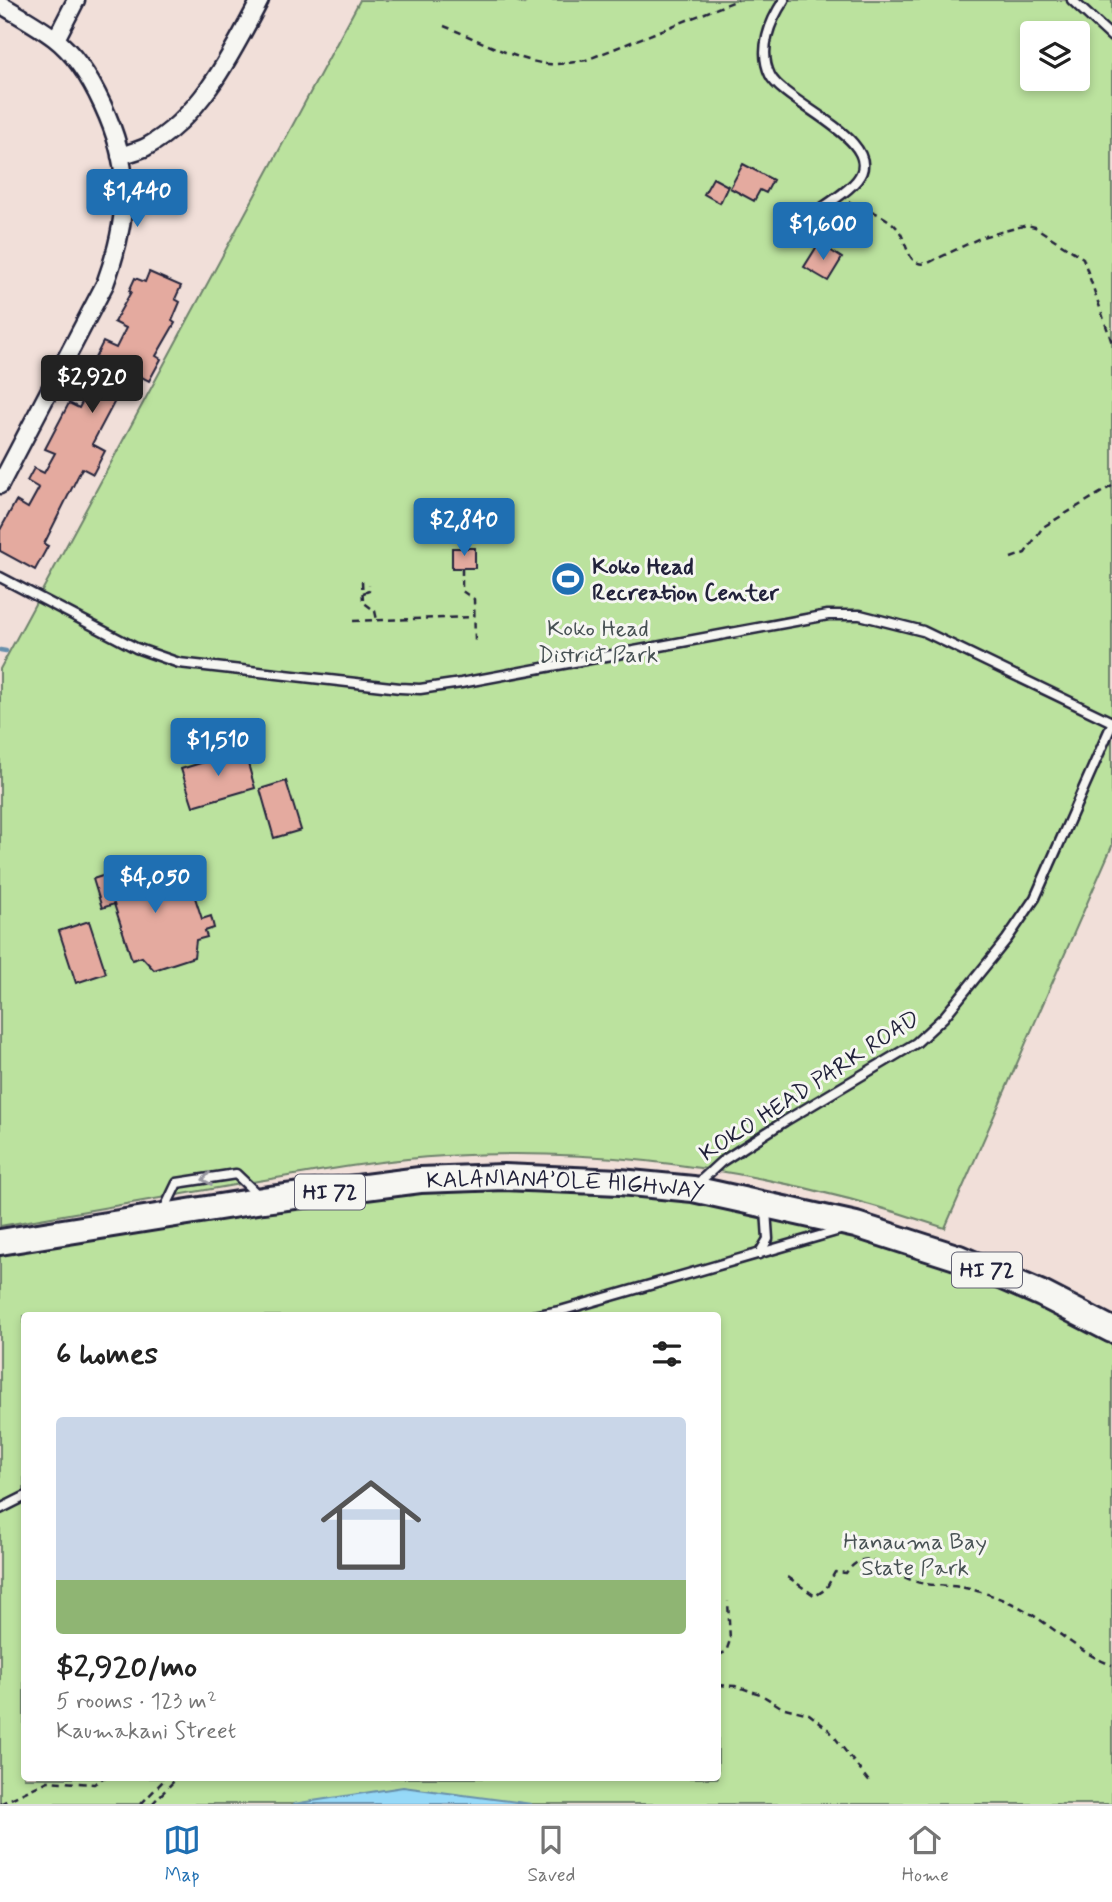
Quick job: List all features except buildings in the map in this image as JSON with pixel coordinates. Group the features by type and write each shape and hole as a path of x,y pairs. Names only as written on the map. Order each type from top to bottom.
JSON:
{"main road":[{"name":"KALANIANA’OLE HIGHWAY","path":"0,1242 262,1200 420,1181 504,1177 620,1182 694,1189 856,1225 959,1258 1042,1293 1112,1330"}],"street":[{"path":"56,39 76,0"},
{"path":"120,156 145,148 180,121 207,93 230,58 260,0"},
{"path":"0,4 56,39 96,90 120,156 124,185 112,264 105,284 0,485"}],"lane":[{"path":"784,0 772,18 766,45 769,73 781,90 851,139 858,146 862,157 862,169 857,180 792,227"},
{"path":"1072,0 1112,37"},
{"name":"KOKO HEAD PARK ROAD","path":"0,577 136,648 179,663 420,689 828,615 860,615 923,631 1112,723 1035,898 1007,939 944,1017 916,1043 721,1162 694,1189"},
{"path":"758,1254 768,1239 764,1204"},
{"path":"555,1312 856,1225"},
{"path":"0,1509 21,1498"}],"path":[{"path":"444,26 526,59 545,64 564,64 586,60 738,0"},
{"path":"836,196 892,222 901,234 911,259 919,264 928,263 982,237 1027,225 1039,229 1083,257 1112,343"},
{"path":"1011,558 1025,553 1043,527 1112,486"},
{"path":"462,568 462,591 474,599 475,641"},
{"path":"362,582 364,604 375,611 377,620"},
{"path":"363,593 369,591 369,585"},
{"path":"353,621 473,617"},
{"path":"788,1577 815,1596 826,1589 835,1572 846,1573 857,1562 873,1559 913,1581 966,1588 1012,1603 1047,1623 1100,1661 1112,1665"},
{"path":"721,1654 726,1652 730,1640 728,1601"},
{"path":"721,1685 760,1694 781,1707 809,1714 829,1730 871,1784"},
{"path":"1,1804 48,1781 94,1784 98,1781"},
{"path":"141,1804 163,1781"},
{"path":"152,1804 174,1781"}],"green space":[{"name":"Koko Head District Park","path":"360,0 514,0 524,4 529,0 1112,0 1112,846 945,1228 823,1192 761,1178 636,1160 509,1154 445,1156 368,1164 0,1226 0,669"},
{"name":"Hanauma Bay State Park","path":"620,1182 856,1225 1112,1330 1112,1804 0,1804 0,1242 263,1200"}],"water":[{"path":"403,1787 532,1804 293,1804"}],"waterway":[{"path":"0,650 6,651"}],"place":[{"name":"Koko Head Recreation Center","path":"568,579"}]}
